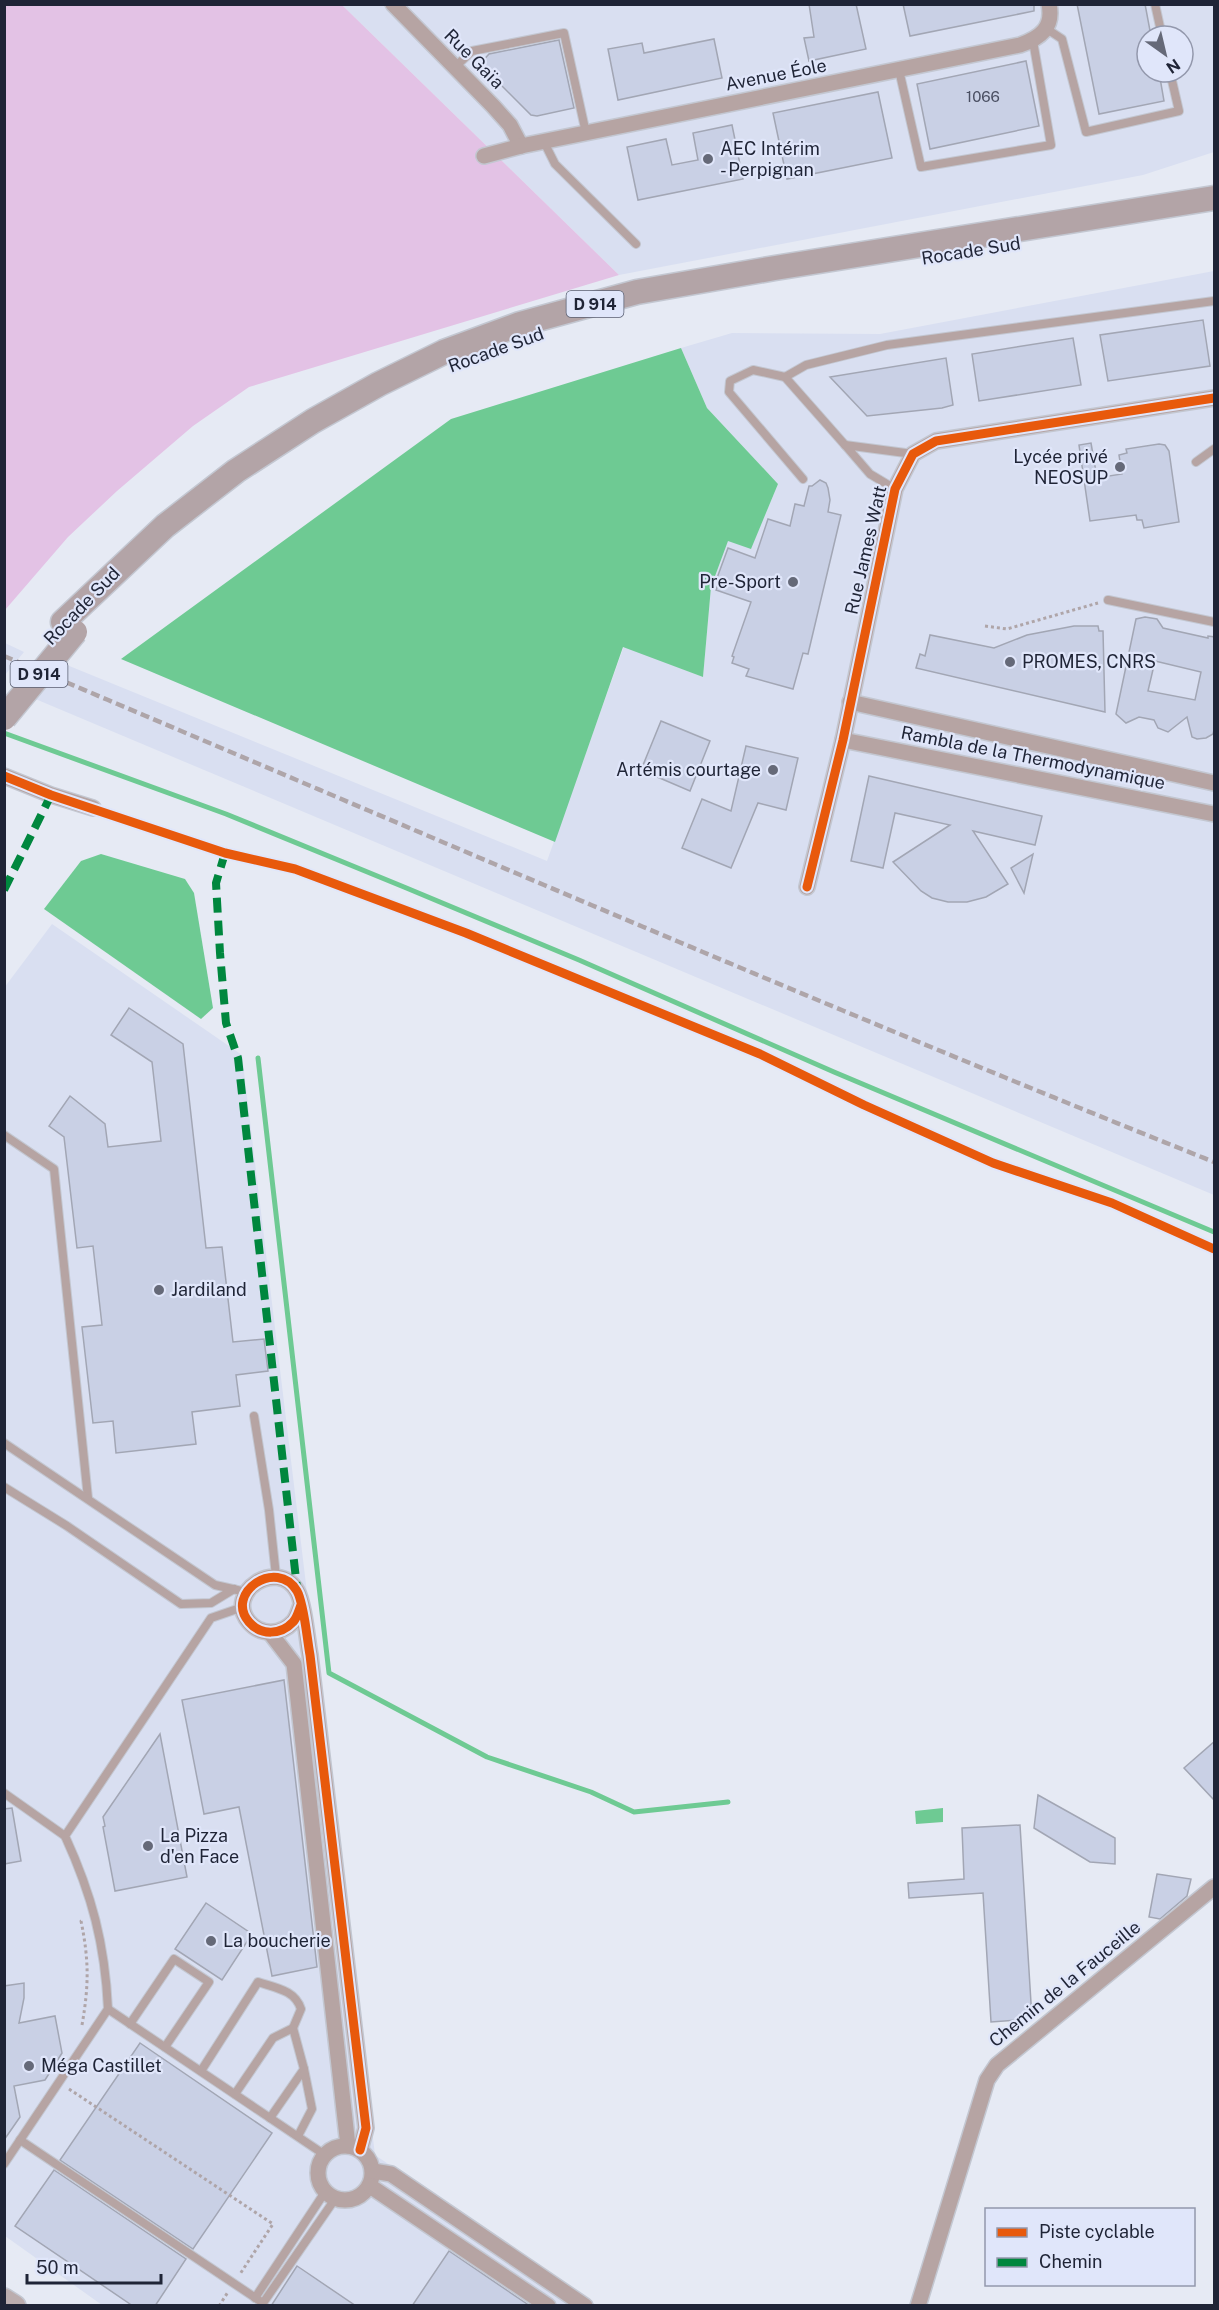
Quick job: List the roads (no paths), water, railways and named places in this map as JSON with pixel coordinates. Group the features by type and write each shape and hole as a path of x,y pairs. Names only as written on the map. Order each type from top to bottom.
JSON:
{"main road":[{"name":"Rocade Sud","path":"4,692 165,526 236,471 314,421 379,384 444,352 520,324 660,288 1215,198"},
{"name":"Rocade Sud","path":"4,718 69,627 172,535 243,481 321,432 386,395 449,366 523,338 637,306 778,280 1215,213"},
{"path":"4,2299 15,2306"}],"street":[{"name":"Rue Gaïa","path":"393,4 510,125 521,146"},
{"path":"1047,29 1050,21 1049,4"},
{"name":"Avenue Éole","path":"484,156 521,146 1033,41 1047,29"},
{"path":"913,454 936,441 1215,398"},
{"name":"Rue James Watt","path":"807,887 843,740 895,489 913,454"},
{"name":"Rambla de la Thermodynamique","path":"850,702 1215,783"},
{"name":"Rambla de la Thermodynamique","path":"843,740 1215,814"},
{"path":"4,776 51,795 93,807"},
{"path":"276,1576 288,1581 297,1591 310,1655 366,2128 354,2148 294,1664 271,1634 256,1629 247,1620 241,1596 258,1579 276,1576"},
{"path":"271,1634 281,1631 294,1621 301,1605"},
{"name":"Chemin de la Fauceille","path":"918,2306 987,2080 997,2065 1215,1887"},
{"path":"336,2148 354,2148 369,2159 373,2171 370,2186 361,2196 348,2201 330,2195 320,2183 318,2173 325,2155 336,2148"},
{"path":"373,2171 391,2174 585,2306"},
{"path":"370,2186 548,2306"}],"lane":[{"path":"1155,4 1159,24"},
{"path":"1047,29 1062,39 1086,132 1179,111 1173,84"},
{"path":"455,67 472,51 564,33 586,133"},
{"path":"899,70 921,167 1051,145 1033,41"},
{"path":"544,142 555,164 636,244"},
{"path":"785,377 806,365 887,345 1215,301"},
{"path":"803,478 729,392 730,381 753,370 785,377 870,474 895,489"},
{"path":"845,446 913,454"},
{"path":"1196,462 1215,449"},
{"path":"1108,600 1215,622"},
{"path":"4,1135 54,1169 88,1498"},
{"path":"254,1416 269,1510 276,1576"},
{"path":"4,1443 215,1584 241,1596"},
{"path":"4,1487 181,1604 211,1603 241,1596"},
{"path":"65,1836 211,1618 241,1596"},
{"path":"4,1793 65,1836 83,1876 97,1918 107,1980 108,2009 4,2164"},
{"path":"130,2024 174,1959 209,1982 165,2047"},
{"path":"201,2071 258,1982 287,1991 298,1999 301,2009 293,2028 312,2109 298,2136"},
{"path":"108,2009 325,2155"},
{"path":"235,2094 273,2038 293,2028"},
{"path":"270,2118 304,2069"},
{"path":"20,2140 262,2304 330,2195"},
{"path":"255,2298 330,2195"}],"waterway":[{"path":"4,733 226,814 404,887 1214,1232"},
{"path":"258,1058 329,1673 487,1757 591,1792 634,1812 728,1802"}],"railway":[{"path":"4,656 759,976 1214,1162"}],"place":[{"name":"AEC Intérim - Perpignan","path":"708,159"},
{"name":"Lycée privé NEOSUP","path":"1120,467"},
{"name":"Pre-Sport","path":"793,582"},
{"name":"PROMES, CNRS","path":"1010,662"},
{"name":"Artémis courtage","path":"773,770"},
{"name":"Jardiland","path":"159,1290"},
{"name":"La Pizza d'en Face","path":"148,1846"},
{"name":"La boucherie","path":"211,1941"},
{"name":"Méga Castillet","path":"29,2066"}]}
